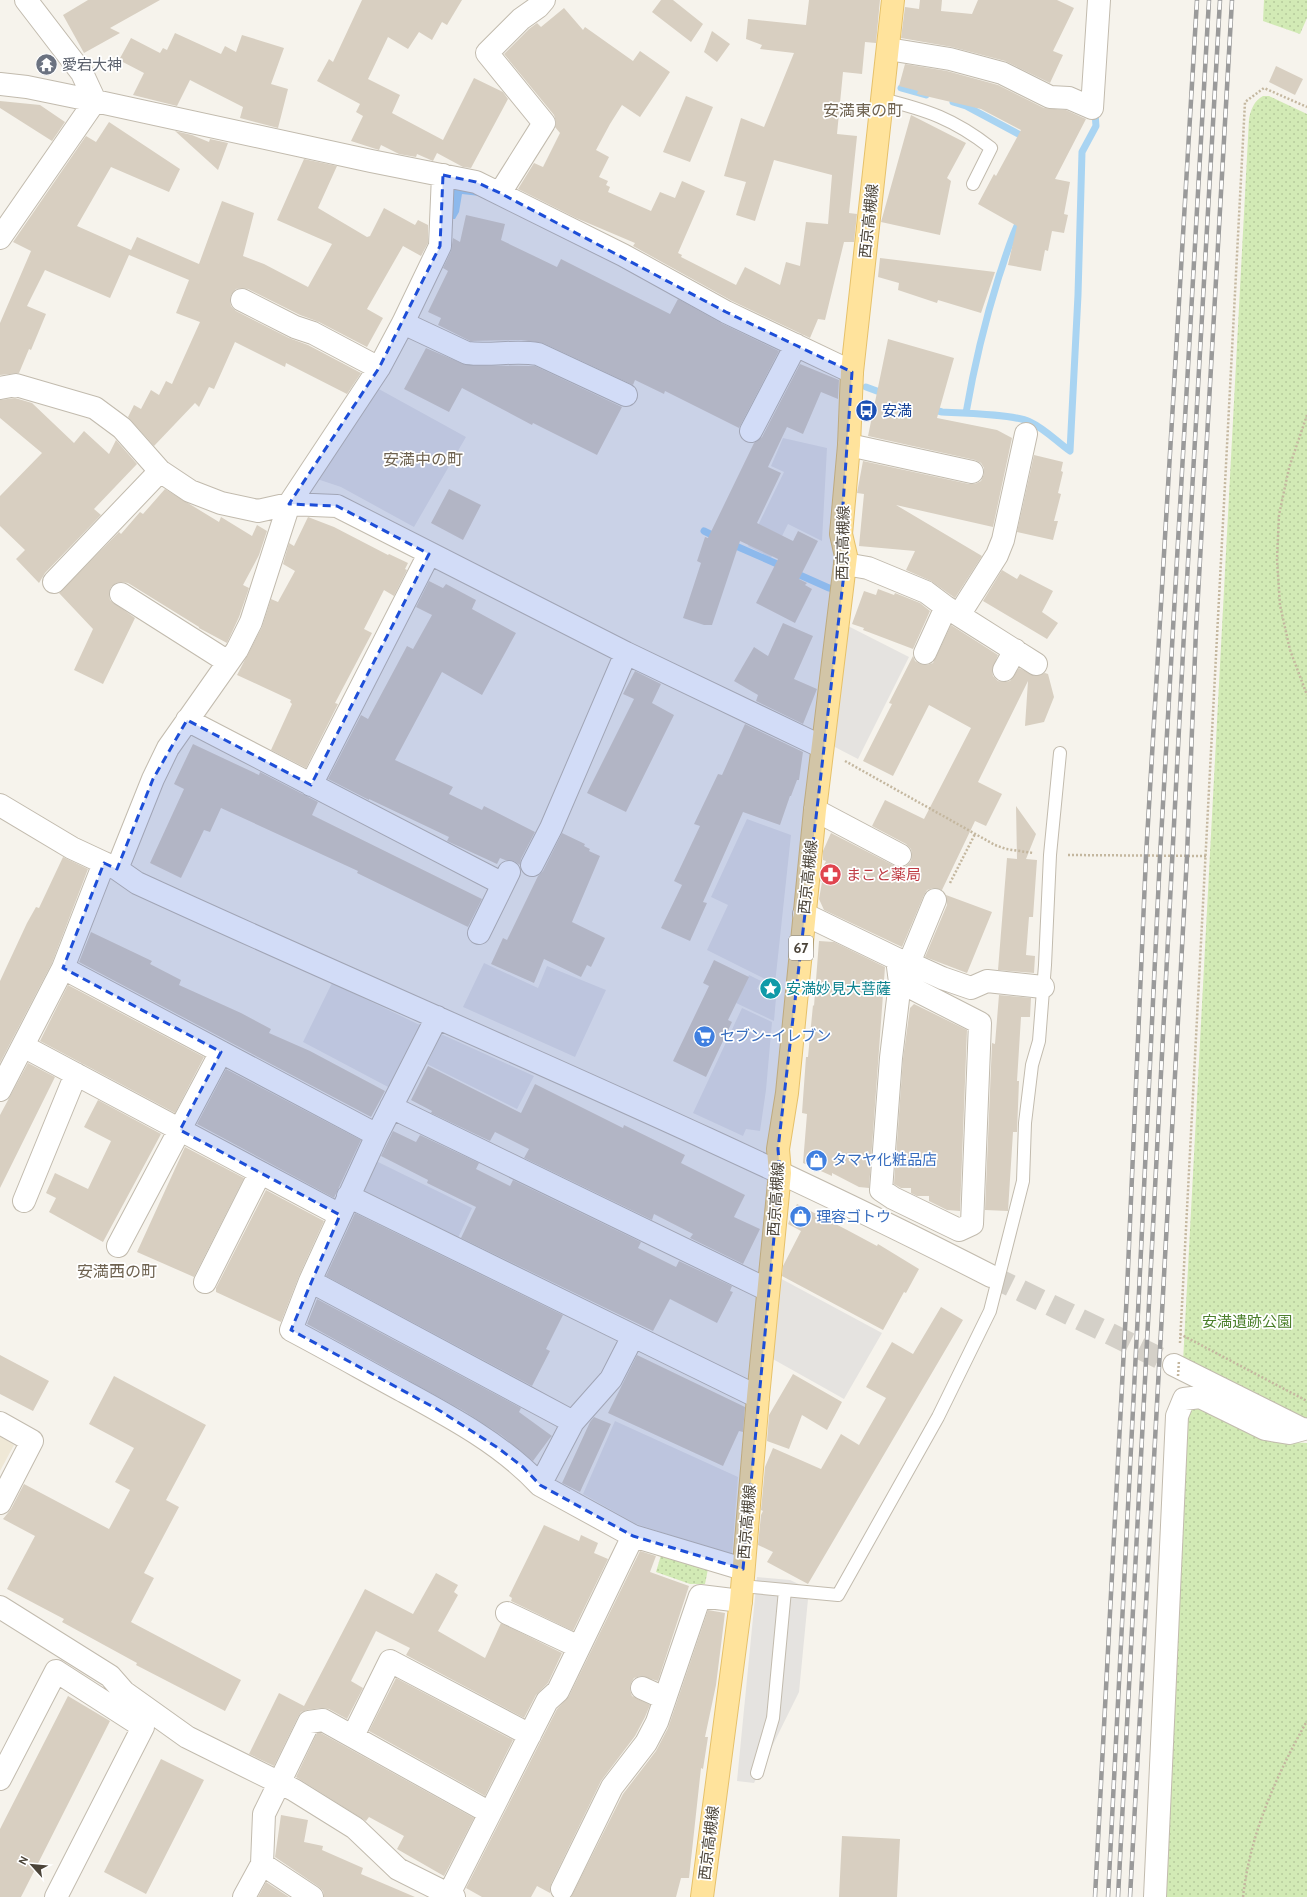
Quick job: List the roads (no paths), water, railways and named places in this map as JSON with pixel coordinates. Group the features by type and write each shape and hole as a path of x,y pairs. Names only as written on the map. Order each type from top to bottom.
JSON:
{"main road":[{"name":"西京高槻線","path":"702,1897 742,1585 758,1397 780,1173 778,1149 791,1056 815,810 846,556 841,534 849,445 852,372 893,0"}],"street":[{"path":"26,0 82,73 95,100"},
{"path":"500,193 544,123 487,53 521,19 538,7 544,0"},
{"path":"888,49 950,59 1002,73 1050,97 1069,98 1092,108 1099,0"},
{"path":"0,84 27,87 95,100 371,162 476,182 623,256 726,312 852,372"},
{"path":"0,238 95,100"},
{"path":"0,1090 63,968 168,748 237,650 251,622 289,504 378,368 403,323 440,246 443,175"},
{"path":"242,300 295,327 313,333 378,368"},
{"path":"403,323 467,352 478,354 523,352 538,354 626,395"},
{"path":"751,431 796,345"},
{"path":"0,388 16,385 94,408 122,428 160,471 190,491 221,503 258,511 289,504 337,506 626,653 816,744"},
{"path":"925,653 952,611 997,555 1003,540 1026,434"},
{"path":"849,445 972,472"},
{"path":"54,582 160,471"},
{"path":"312,785 429,554"},
{"path":"845,564 868,568 926,592 952,611 1036,664"},
{"path":"121,594 228,662"},
{"path":"1004,670 1015,650"},
{"path":"532,865 551,828 626,653"},
{"path":"187,720 312,785 506,877 479,933"},
{"path":"0,805 72,848 111,866 137,883 780,1173 900,1229 991,1276"},
{"path":"815,810 900,855"},
{"path":"900,982 980,1023 972,1224 959,1230 893,1198 880,1190 891,1058 900,982 903,961 936,900"},
{"path":"804,914 903,961 942,978 971,988 987,981 1043,987"},
{"path":"63,968 377,1135"},
{"path":"437,1017 377,1135 310,1281 291,1330 437,1409 498,1448 523,1467 540,1485 633,1536 742,1585"},
{"path":"23,1046 260,1173 344,1206 633,1336 758,1397"},
{"path":"118,1246 221,1052"},
{"path":"24,1201 76,1074"},
{"path":"392,1107 768,1290"},
{"path":"205,1282 260,1173"},
{"path":"310,1281 573,1422"},
{"path":"540,1485 573,1422 611,1378 633,1336"},
{"path":"1178,1360 1305,1430"},
{"path":"1155,1897 1177,1416 1184,1399 1200,1397 1265,1429 1289,1433 1305,1430"},
{"path":"0,1423 32,1441 0,1502"},
{"path":"0,1607 110,1676 124,1692 187,1737 280,1782 355,1828 398,1869 452,1895 490,1813 547,1701 558,1691 633,1536"},
{"path":"562,1889 612,1787 646,1743 657,1722 700,1596 742,1585"},
{"path":"507,1613 579,1647"},
{"path":"354,1736 390,1661 530,1735"},
{"path":"0,1779 56,1671 143,1727 56,1897"},
{"path":"642,1688 664,1698"},
{"path":"244,1897 262,1864 264,1814 309,1722 323,1720 490,1813"},
{"path":"262,1864 312,1897"}],"lane":[{"path":"882,99 923,109 954,122 991,148 973,184"},
{"path":"742,1585 838,1595 938,1417 990,1311 1023,1181 1025,1123 1032,1065 1039,1041 1050,855 1060,753"},
{"path":"757,1773 773,1718 785,1590"}],"water":[{"path":"467,189 480,196 462,194 459,212 455,219 450,219 453,190"}],"waterway":[{"path":"901,88 926,95"},
{"path":"953,102 966,106 1026,138"},
{"path":"931,409 942,412 988,414 1022,419 1041,428 1070,451 1078,295 1082,152 1096,126 1095,113"},
{"path":"966,413 976,361 989,310 1009,246 1021,218"},
{"path":"866,387 885,394"},
{"path":"704,531 718,538"},
{"path":"729,543 784,567"},
{"path":"793,572 829,588"}],"tunnel":[{"path":"991,1276 1174,1365"}],"railway":[{"path":"1095,1897 1127,1291 1146,856 1197,0"},
{"path":"1108,1897 1160,856 1209,0"},
{"path":"1118,1897 1184,633 1220,0"},
{"path":"1130,1897 1187,856 1196,630 1232,0"}],"place":[{"name":"愛宕大神","path":"47,65"},
{"name":"安満","path":"867,411"},
{"name":"まこと薬局","path":"830,875"},
{"name":"安満妙見大菩薩","path":"771,989"},
{"name":"セブン-イレブン","path":"704,1036"},
{"name":"タマヤ化粧品店","path":"816,1160"},
{"name":"理容ゴトウ","path":"800,1217"}],"district":[{"name":"安満東の町","path":"863,110"},
{"name":"安満中の町","path":"423,459"},
{"name":"安満西の町","path":"117,1271"}],"park label":[{"name":"安満遺跡公園","path":"1247,1322"}]}
